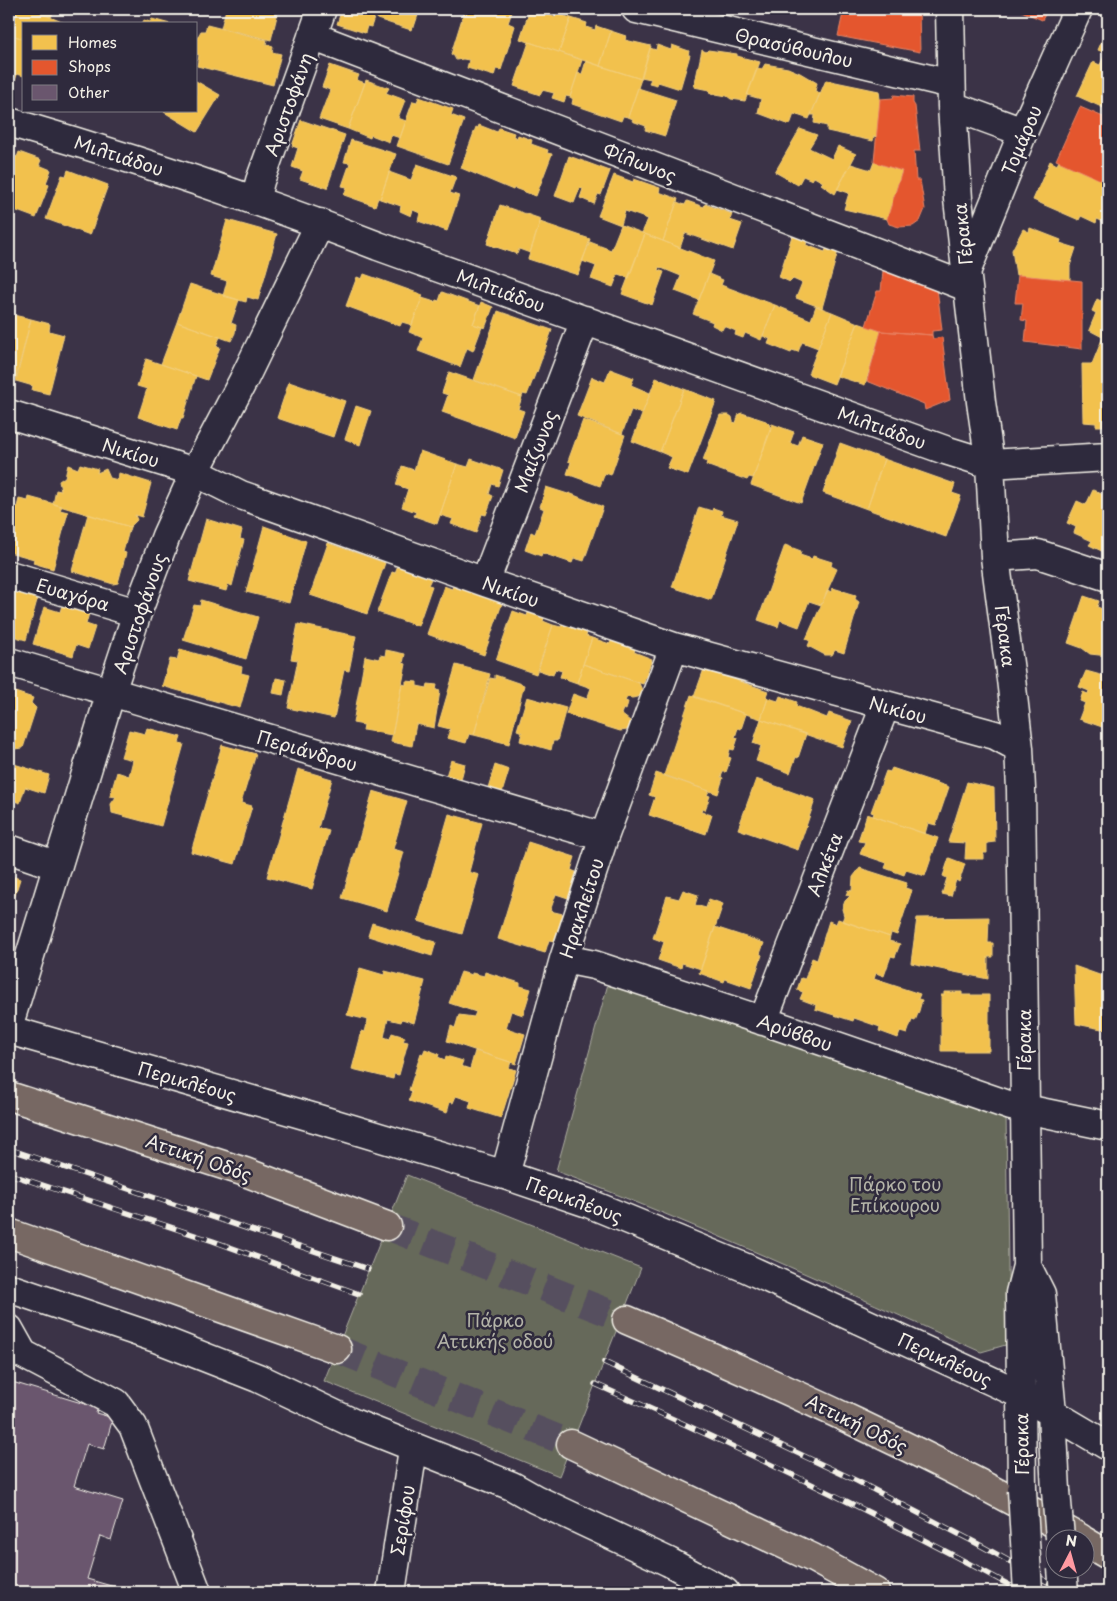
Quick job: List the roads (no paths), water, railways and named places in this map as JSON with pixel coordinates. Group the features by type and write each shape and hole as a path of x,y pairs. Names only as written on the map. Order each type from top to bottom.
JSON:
{"highway":[{"name":"Αττική Οδός","path":"9,1096 245,1172 387,1226"},
{"path":"9,1233 337,1349"},
{"name":"Αττική Οδός","path":"627,1320 755,1375 852,1420 948,1466 1062,1528"},
{"path":"571,1444 813,1558 875,1592"},
{"path":"1094,1547 1108,1555"}],"street":[{"name":"Αριστοφάνη","path":"255,200 322,9"},
{"name":"Θρασύβουλου","path":"636,9 666,12 952,95 1024,132"},
{"name":"Γέρακα","path":"950,9 952,95 958,199 981,402 990,464 995,557 1019,748 1027,1266 1020,1293 1020,1394 1022,1490 1028,1592"},
{"name":"Τομάρου","path":"967,280 1024,132 1078,9"},
{"name":"Φίλωνος","path":"312,36 967,280"},
{"name":"Μιλτιάδου","path":"9,122 113,152 255,200 378,246 946,450 990,464"},
{"name":"Αριστοφάνους","path":"9,1024 111,692 137,612 166,536 195,472 243,381 320,223"},
{"name":"Μαίζωνος","path":"485,582 585,320"},
{"name":"Νικίου","path":"9,414 195,472 241,495 674,647 995,735 1019,748"},
{"path":"990,464 1108,457"},
{"path":"995,557 1038,554 1108,577"},
{"name":"Ευαγόρα","path":"9,574 137,612"},
{"name":"Ηρακλείτου","path":"505,1174 564,959 604,837 674,647"},
{"name":"Περιάνδρου","path":"9,662 604,837"},
{"name":"Αλκέτα","path":"763,1021 885,706"},
{"path":"9,849 58,866"},
{"name":"Αρύββου","path":"564,959 594,965 1024,1109 1108,1126"},
{"name":"Περικλέους","path":"9,1030 505,1174 588,1203 746,1268 1020,1394 1108,1446"},
{"name":"Γέρακα","path":"1027,1266 1041,1294 1052,1412 1059,1528"},
{"path":"9,1288 175,1346 258,1378 353,1423 512,1486 535,1499 669,1562 725,1592"},
{"path":"9,1330 23,1354 116,1403 133,1426 197,1592"},
{"name":"Σερίφου","path":"391,1592 412,1456 416,1448"},
{"path":"1063,1578 1064,1592"}],"tunnel":[{"path":"387,1226 627,1320"},
{"path":"337,1349 571,1444"}],"railway":[{"path":"9,1149 368,1269"},
{"path":"9,1174 213,1241 359,1294"},
{"path":"604,1362 857,1481 1066,1592"},
{"path":"595,1384 811,1484 917,1536 1022,1592"}],"park label":[{"name":"Πάρκο του Επίκουρου","path":"895,1193"},
{"name":"Πάρκο Αττικής οδού","path":"495,1329"}]}
